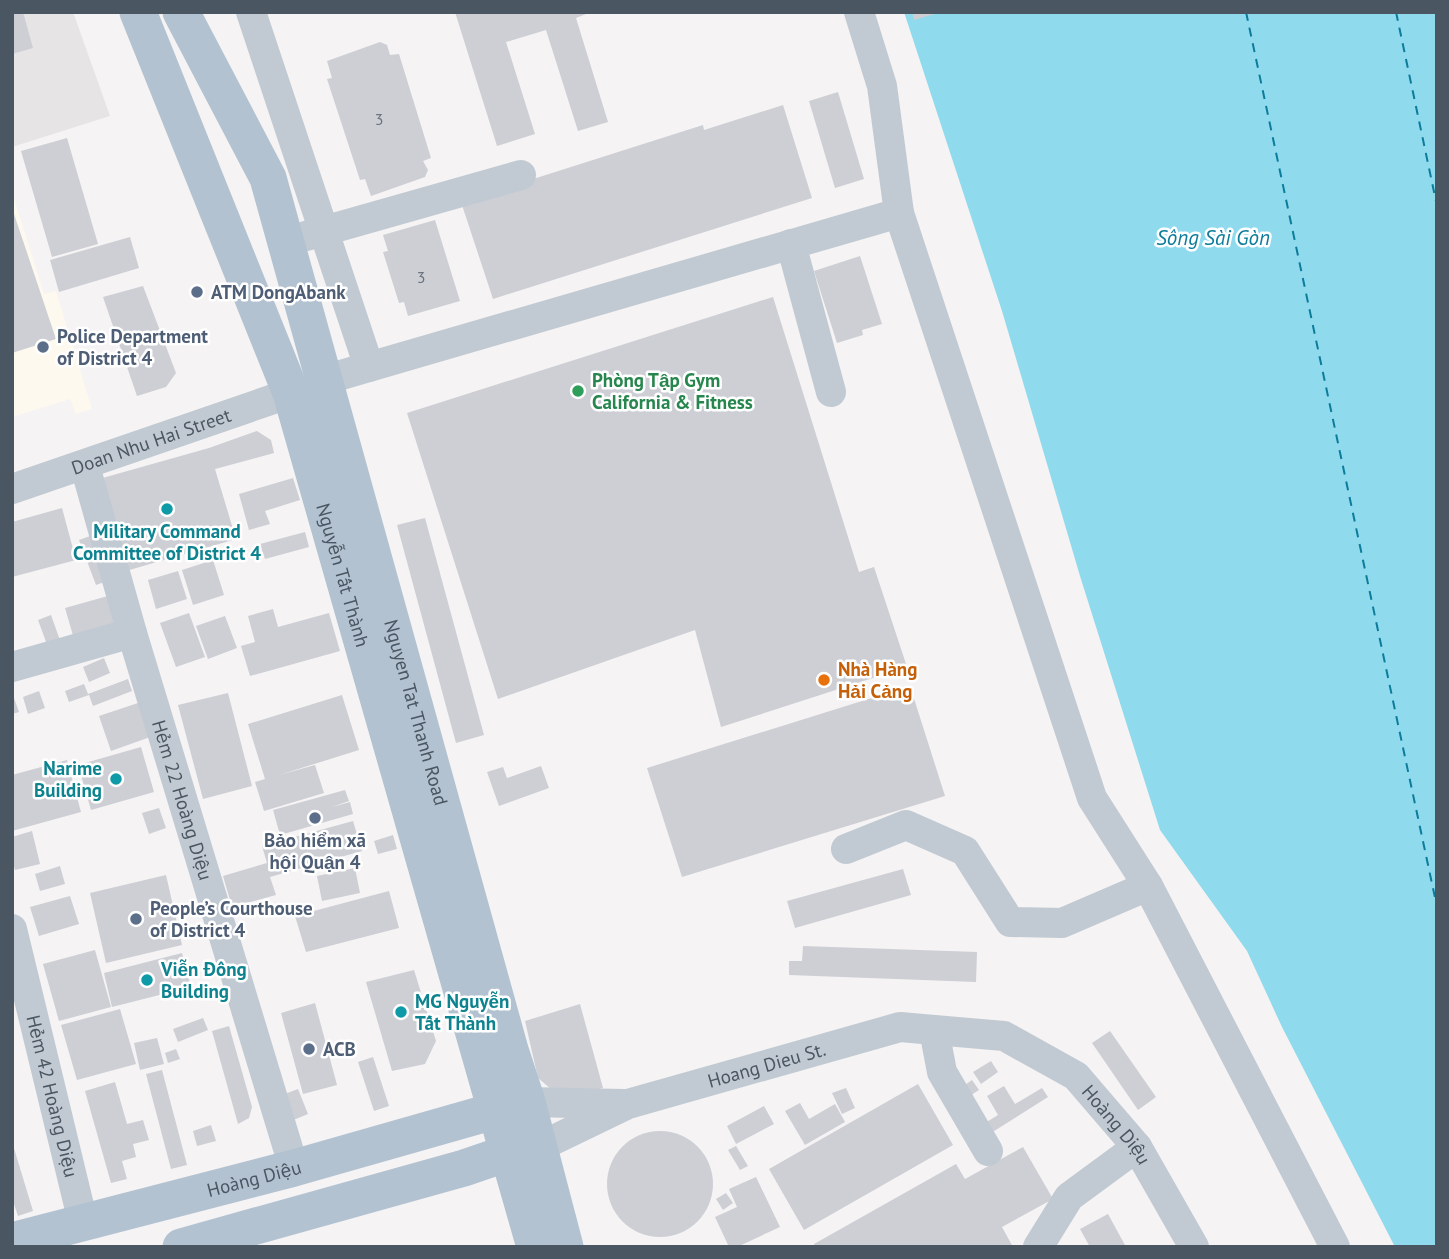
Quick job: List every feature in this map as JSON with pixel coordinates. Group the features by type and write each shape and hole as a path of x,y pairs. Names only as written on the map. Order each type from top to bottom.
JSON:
{"main road":[{"path":"137,14 307,386"},
{"name":"Nguyen Tat Thanh Road","path":"191,20 268,178 286,242 307,386 510,1050 511,1106 523,1151 535,1247"},
{"name":"Hoàng Diệu","path":"12,1241 294,1168 511,1106"},
{"path":"181,1247 523,1151"},
{"name":"Nguyen Tat Thanh Road","path":"523,1151 565,1247"}],"street":[{"path":"251,12 369,367"},
{"path":"859,12 882,86 899,213 1092,798 1148,886 1335,1247"},
{"path":"286,242 521,175"},
{"name":"Doan Nhu Hai Street","path":"12,489 85,466 307,386 899,213"},
{"path":"791,244 831,392"},
{"name":"Hẻm 22 Hoàng Diệu","path":"85,466 132,633 294,1168"},
{"path":"12,667 132,633"},
{"path":"846,849 906,824 965,850 1010,922 1062,923 1148,886"},
{"name":"Hẻm 42 Hoàng Diệu","path":"12,929 83,1222"},
{"name":"Hoang Dieu St.","path":"511,1106 628,1104 901,1027 1004,1036 1076,1076 1138,1147"},
{"path":"933,1030 942,1072 988,1151"},
{"path":"523,1151 628,1104"},
{"path":"1038,1247 1069,1197 1138,1147"},
{"name":"Hoàng Diệu","path":"1138,1147 1194,1247"}],"shaded area":[{"path":"12,12 73,12 110,116 12,147"},
{"name":"Police Department of District 4","path":"12,192 44,294 56,291 92,409 76,414 70,399 12,417"}],"water":[{"name":"Sông Sài Gòn","path":"904,12 1437,12 1437,1247 1395,1247 1282,1027 1247,951 1160,830 1080,576 1002,311"}],"building":[{"path":"12,12 23,12 33,48 12,54"},
{"path":"455,12 591,12 576,18 608,122 578,131 546,30 506,42 535,134 497,146"},
{"path":"912,12 938,12 938,13 914,20"},
{"path":"380,42 387,45 390,55 399,54 431,158 423,161 428,170 425,177 371,196 365,179 360,180 327,79 332,78 327,61"},
{"path":"838,92 864,179 835,188 809,101"},
{"path":"783,105 812,198 493,299 461,202 703,125 704,130"},
{"path":"67,138 98,244 52,257 21,151"},
{"path":"12,208 56,339 12,353"},
{"path":"435,220 460,301 408,316 404,302 399,303 383,252 388,251 383,235"},
{"path":"130,237 139,268 59,292 50,260"},
{"path":"860,256 882,324 862,330 863,335 837,343 814,271"},
{"path":"143,286 176,373 166,387 137,396 103,297"},
{"path":"773,297 859,572 874,567 907,667 721,727 695,630 498,699 407,413"},
{"name":"Military Command Committee of District 4","path":"257,431 271,440 274,453 215,469 236,539 126,571 99,479 209,448"},
{"path":"293,478 300,500 265,511 270,524 249,530 239,494"},
{"path":"62,508 76,560 12,577 12,522"},
{"path":"425,518 484,735 456,743 397,525"},
{"path":"305,532 309,547 265,559 260,544"},
{"path":"93,535 110,580 96,585 79,540"},
{"path":"213,560 224,595 193,605 182,570"},
{"path":"178,571 187,599 156,609 148,580"},
{"path":"115,594 123,626 74,639 65,608"},
{"path":"273,609 278,627 329,613 340,651 250,676 241,646 255,642 248,616"},
{"path":"189,613 205,657 176,667 160,623"},
{"path":"51,615 62,646 49,650 38,620"},
{"path":"225,616 237,648 208,659 196,626"},
{"path":"104,658 110,673 89,682 83,667"},
{"path":"128,679 132,691 93,706 89,695 69,702 65,691 84,684 88,694"},
{"path":"910,686 945,796 682,877 647,768"},
{"path":"39,691 45,708 28,714 23,697"},
{"path":"228,693 252,786 203,799 178,705"},
{"path":"342,695 359,750 279,775 315,765 324,793 264,811 255,782 265,779 248,724"},
{"path":"14,698 19,712 12,714 12,699"},
{"path":"141,702 153,736 111,751 99,716"},
{"name":"Narime Building","path":"141,747 154,792 91,810 78,765"},
{"path":"67,760 81,812 12,831 12,775"},
{"path":"541,766 549,788 499,806 487,772 503,767 507,778"},
{"path":"345,790 349,801 332,807 350,802 353,814 280,835 273,810"},
{"path":"159,808 166,828 149,834 142,813"},
{"path":"353,821 362,851 270,877 276,895 232,907 223,876 267,863 262,846"},
{"path":"32,831 40,864 15,870 12,837"},
{"path":"393,835 397,849 378,854 374,841"},
{"path":"60,866 65,884 40,891 35,874"},
{"path":"355,868 360,893 322,901 317,876"},
{"path":"903,869 911,895 795,928 787,901"},
{"name":"People’s Courthouse of District 4","path":"166,875 182,945 106,963 90,893"},
{"path":"389,891 399,928 306,952 295,916"},
{"path":"70,896 79,924 39,936 30,907"},
{"path":"803,946 977,952 976,982 789,975 789,961 802,961"},
{"path":"95,950 111,1007 59,1021 43,964"},
{"name":"Viễn Đông Building","path":"182,953 191,987 112,1007 104,973"},
{"name":"MG Nguyễn Tất Thành","path":"414,970 436,1041 425,1064 392,1071 366,982"},
{"name":"ACB","path":"315,1003 337,1085 303,1094 281,1013"},
{"path":"580,1004 603,1088 571,1096 551,1089 538,1078 525,1021"},
{"path":"120,1009 136,1064 77,1080 61,1025"},
{"path":"203,1018 208,1030 178,1042 173,1029"},
{"path":"229,1026 252,1107 249,1118 238,1124 212,1031"},
{"path":"1110,1031 1156,1097 1138,1110 1092,1043"},
{"path":"157,1038 164,1064 140,1070 134,1043"},
{"path":"176,1049 180,1059 168,1063 165,1053"},
{"path":"373,1057 389,1106 374,1111 358,1062"},
{"path":"991,1061 998,1072 981,1084 973,1072"},
{"path":"162,1070 187,1165 171,1169 146,1074"},
{"path":"972,1080 979,1090 965,1099 959,1089"},
{"path":"115,1082 127,1124 143,1120 149,1140 133,1144 136,1157 122,1161 127,1179 111,1183 85,1091"},
{"path":"918,1084 953,1145 804,1230 769,1169"},
{"path":"1004,1086 1015,1104 1042,1088 1048,1097 983,1138 977,1128 998,1115 987,1096"},
{"path":"846,1088 855,1108 842,1114 832,1093"},
{"path":"298,1089 308,1114 291,1121 282,1095"},
{"path":"800,1103 809,1119 835,1104 845,1122 805,1145 785,1111"},
{"path":"764,1106 774,1124 736,1144 727,1126"},
{"path":"211,1125 216,1141 197,1146 193,1131"},
{"path":"660,1131 680,1135 698,1146 709,1164 713,1184 709,1204 698,1222 680,1233 660,1237 640,1233 622,1222 611,1204 607,1184 611,1164 622,1146 640,1135"},
{"path":"13,1145 33,1211 18,1216 12,1198"},
{"path":"736,1146 748,1166 740,1170 728,1150"},
{"path":"1023,1147 1053,1199 1002,1227 1013,1247 815,1247 814,1244 956,1164 965,1179"},
{"path":"756,1177 780,1227 737,1247 729,1247 715,1217 737,1207 729,1189"},
{"path":"726,1193 733,1203 723,1210 716,1199"},
{"path":"1108,1214 1126,1247 1090,1247 1080,1229"}],"ferry route":[{"path":"1246,12 1437,907"},
{"path":"1396,12 1437,206"}],"place":[{"name":"ATM DongAbank","path":"197,292"},
{"name":"Police Department of District 4","path":"43,347"},
{"name":"Phòng Tập Gym California & Fitness","path":"578,391"},
{"name":"Military Command Committee of District 4","path":"167,509"},
{"name":"Nhà Hàng Hải Cảng","path":"824,680"},
{"name":"Narime Building","path":"116,779"},
{"name":"Bảo hiểm xã hội Quận 4","path":"315,818"},
{"name":"People’s Courthouse of District 4","path":"136,919"},
{"name":"Viễn Đông Building","path":"147,980"},
{"name":"MG Nguyễn Tất Thành","path":"401,1012"},
{"name":"ACB","path":"309,1049"}]}
